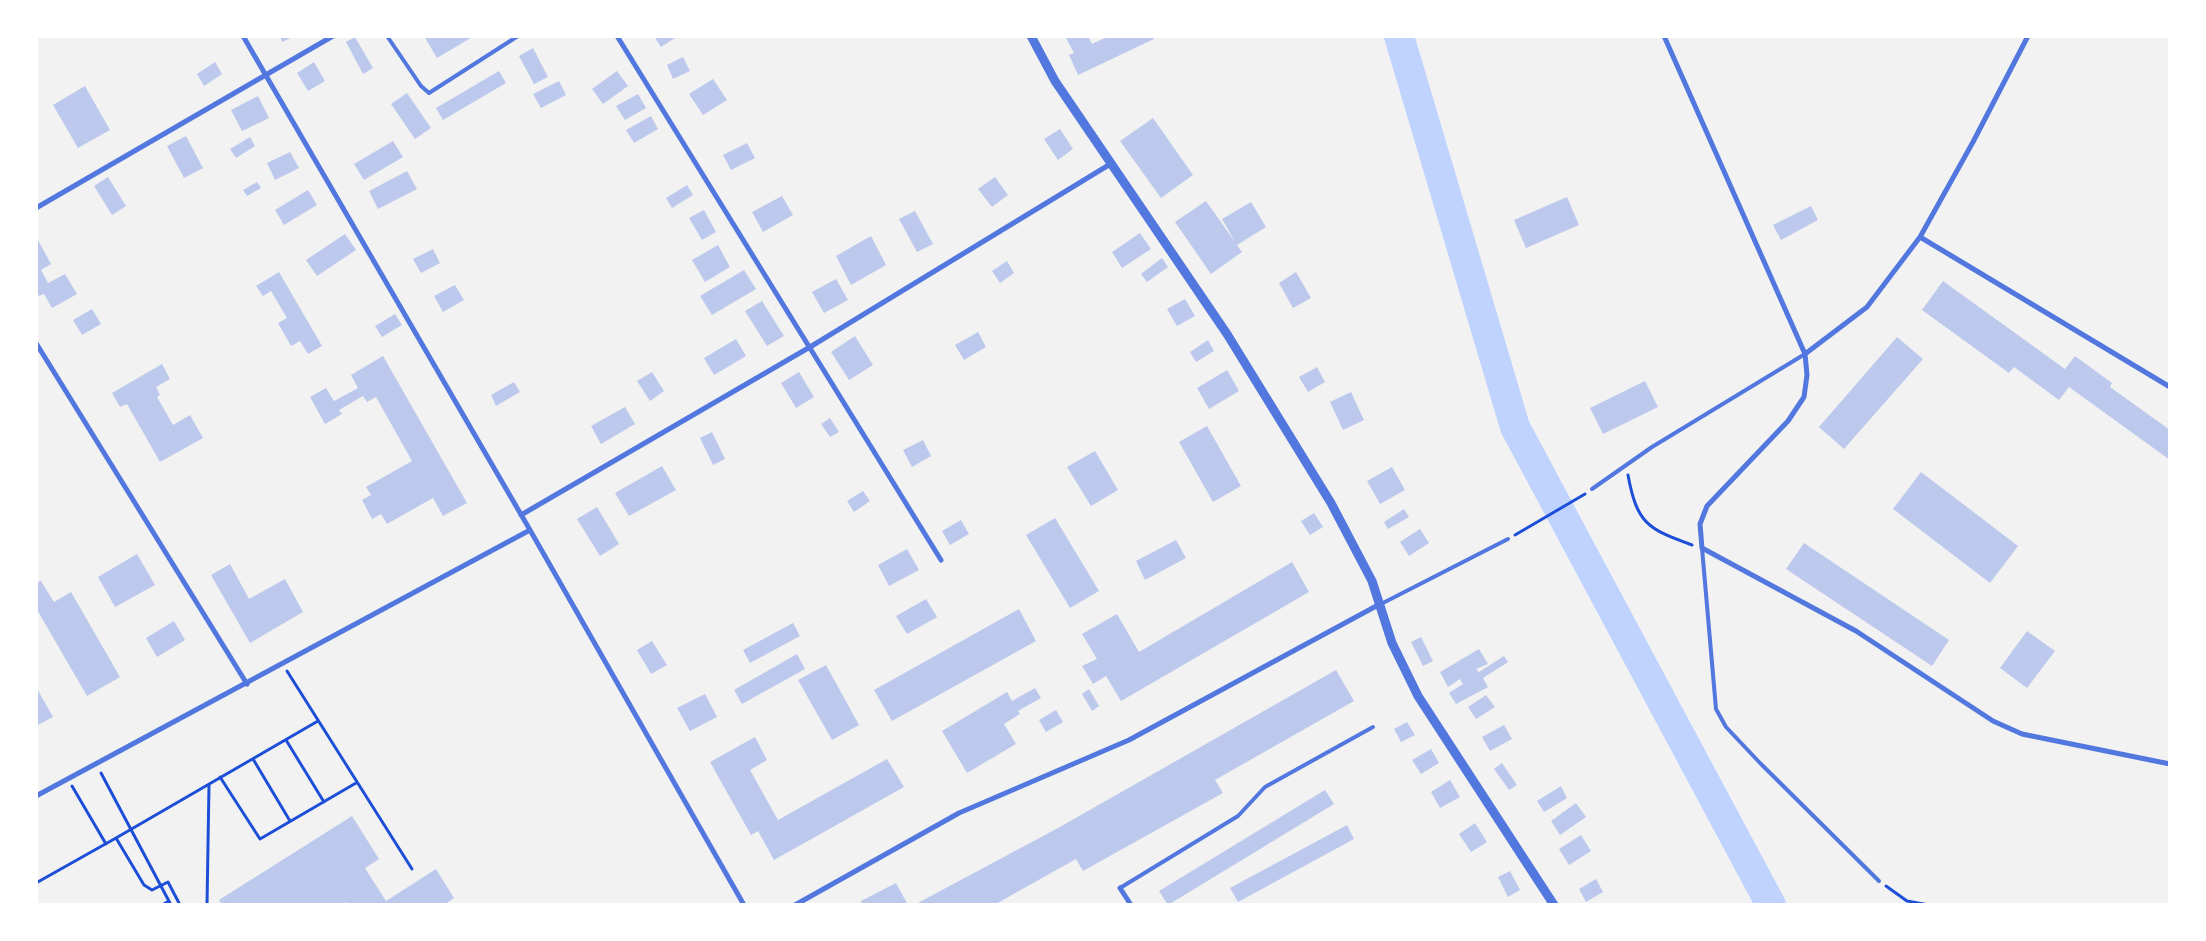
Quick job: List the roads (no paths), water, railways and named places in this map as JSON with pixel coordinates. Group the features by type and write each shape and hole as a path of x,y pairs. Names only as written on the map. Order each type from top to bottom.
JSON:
{"street":[{"path":"243,36 530,530 744,905"},
{"path":"36,208 334,36"},
{"path":"617,36 942,560"},
{"path":"1031,36 1055,80 1228,334 1326,494 1372,581 1392,643 1418,696 1554,905"},
{"path":"1664,36 1805,354 1808,375 1804,397 1788,421 1707,506 1700,524 1702,548 1856,631 1992,721 2022,734 2170,764"},
{"path":"1805,354 1867,307 1920,238 2028,36"},
{"path":"521,515 810,347 1112,163"},
{"path":"1920,238 2170,387"},
{"path":"36,343 247,684"},
{"path":"36,796 530,530"},
{"path":"795,905 959,813 1129,740 1380,604"},
{"path":"1120,888 1131,905"}],"lane":[{"path":"387,36 421,86 429,93 518,36"},
{"path":"1592,490 1652,447 1805,354"},
{"path":"1380,604 1508,539"},
{"path":"1702,548 1716,709 1726,727 1760,763 1879,881"},
{"path":"1120,888 1238,816 1265,787 1373,728"}],"waterway":[{"path":"1399,36 1515,427 1771,905"}]}
